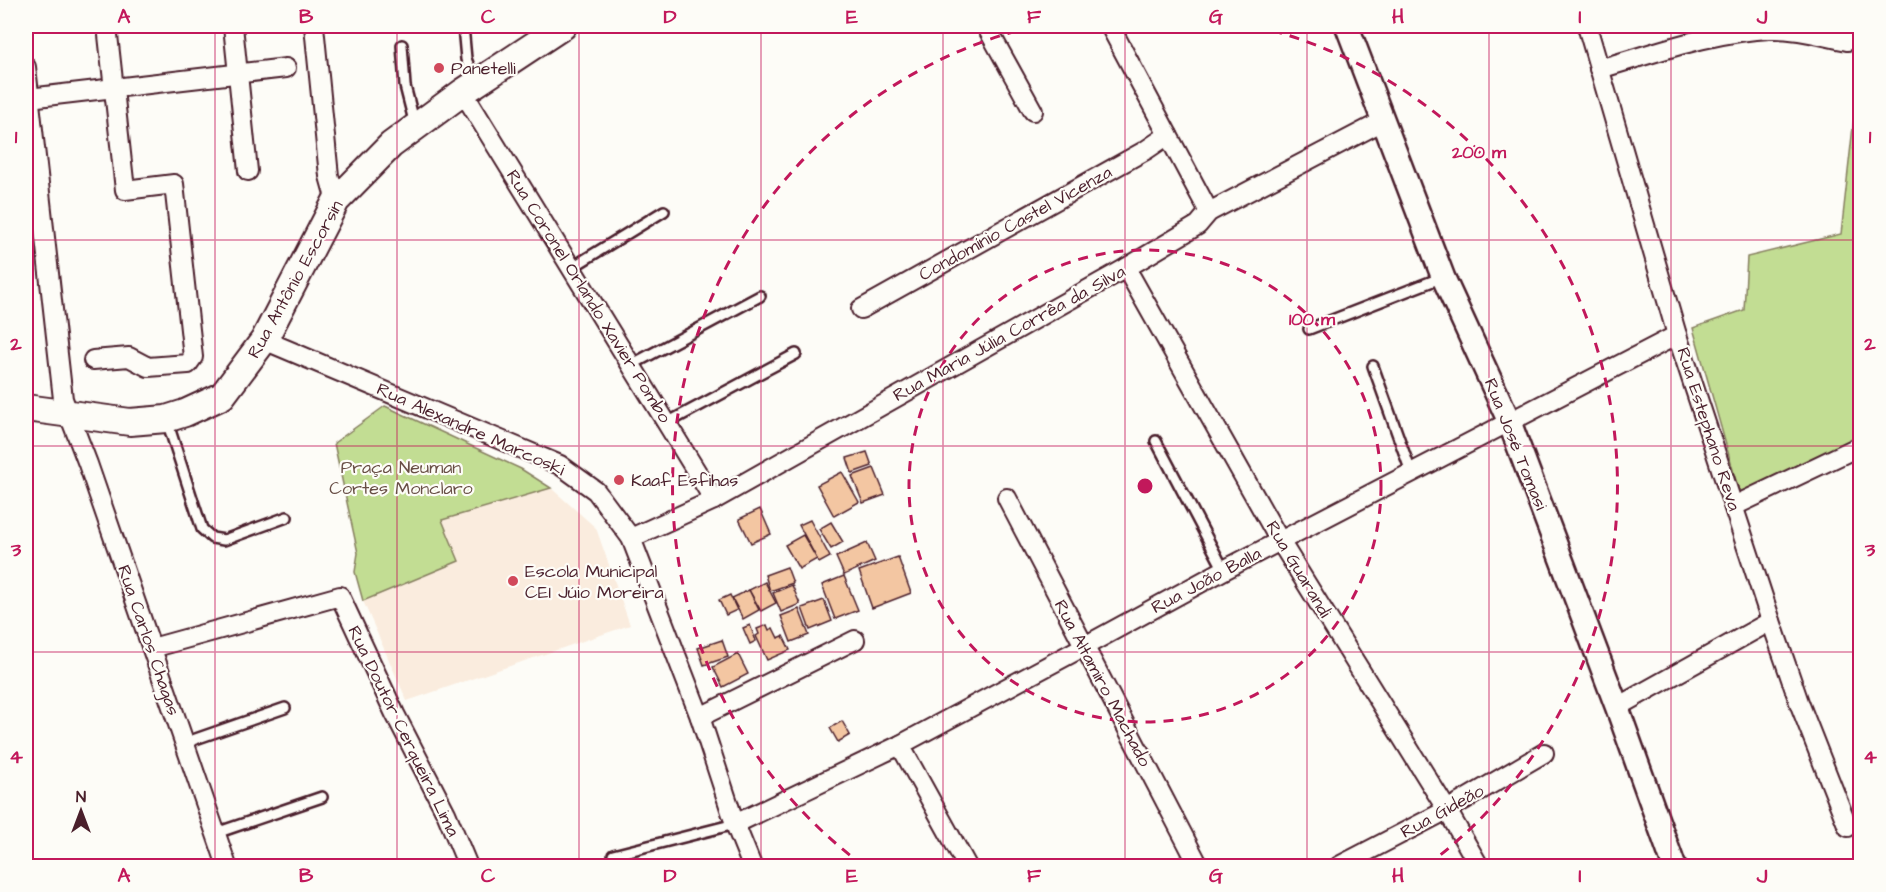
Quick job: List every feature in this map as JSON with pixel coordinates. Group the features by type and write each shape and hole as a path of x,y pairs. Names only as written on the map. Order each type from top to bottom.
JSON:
{"main road":[{"name":"Rua Antônio Escorsin","path":"26,408 130,422 166,419 222,396 264,340 336,201 391,146 469,88 560,26"}],"street":[{"path":"93,360 129,357 148,367 188,364 193,357 174,184 125,190 107,26"},
{"path":"233,26 248,171"},
{"path":"314,26 329,176 336,201"},
{"path":"986,26 1033,111"},
{"path":"1110,26 1209,212"},
{"name":"Rua José Tomasi","path":"1347,26 1443,278 1509,420 1617,707 1674,867"},
{"name":"Rua Estephano Reva","path":"1587,26 1677,335 1800,705 1848,826"},
{"path":"1599,69 1718,35 1771,29 1805,29 1847,41"},
{"name":"Rua Carlos Chagas","path":"26,67 63,399 88,464 227,867"},
{"path":"29,98 286,68"},
{"name":"Rua Coronel Orlando Xavier Pombo","path":"469,88 571,268 714,500"},
{"name":"Rua Maria Júlia Corrêa da Silva","path":"631,538 714,500 1126,267 1198,225 1209,212 1383,121"},
{"name":"Condomínio Castel Vicenza","path":"861,309 1136,156 1168,135"},
{"name":"Rua Guarandi","path":"1126,267 1280,541 1447,810 1479,867"},
{"name":"Rua João Balla","path":"735,824 900,745 1224,570 1509,420 1677,335"},
{"name":"Rua Alexandre Marcoski","path":"264,340 560,465 596,492 631,538 699,717 752,867"},
{"path":"1734,506 1860,446"},
{"name":"Rua Altamiro Machado","path":"1007,498 1199,867"},
{"name":"Rua Doutor Cerqueira Lima","path":"152,648 340,596 394,714 446,813 468,867"},
{"path":"1617,707 1771,621"},
{"path":"699,717 855,640"},
{"path":"900,745 967,867"},
{"name":"Rua Gideão","path":"1339,867 1447,810 1544,753"}],"lane":[{"path":"463,26 469,88"},
{"path":"402,45 405,86 416,127"},
{"path":"571,268 664,211"},
{"path":"1309,328 1443,278"},
{"path":"631,365 760,296"},
{"path":"667,423 796,354"},
{"path":"1372,366 1411,472"},
{"path":"166,419 202,529 212,538 224,540 288,517"},
{"path":"1156,441 1224,570"},
{"path":"184,743 285,708"},
{"path":"216,832 322,797"},
{"path":"613,855 735,824"}],"shaded area":[{"name":"Escola Municipal CEI Júio Moreira","path":"551,488 596,528 630,625 407,701 363,601 459,561 442,520"}],"green space":[{"path":"1860,64 1860,444 1743,496 1737,484 1693,328 1744,310 1747,257 1841,234"},
{"name":"Praça Neuman Cortes Monclaro","path":"385,406 521,469 551,488 442,520 459,561 363,601 355,572 358,553 334,443"}],"building":[{"path":"867,452 872,466 852,473 847,458"},
{"path":"874,468 885,495 863,503 852,476"},
{"path":"842,472 859,502 834,516 817,485"},
{"path":"760,509 771,534 751,543 739,519"},
{"path":"810,520 830,557 819,563 799,525"},
{"path":"831,522 843,542 831,549 819,529"},
{"path":"803,535 817,559 799,569 785,545"},
{"path":"867,543 875,561 844,575 836,557"},
{"path":"898,557 911,593 872,608 859,571"},
{"path":"787,567 793,583 770,591 765,575"},
{"path":"844,576 858,610 835,619 822,585"},
{"path":"765,582 776,603 761,611 749,590"},
{"path":"792,585 800,604 781,612 773,593"},
{"path":"749,590 759,610 743,619 732,598"},
{"path":"730,595 737,610 726,615 719,600"},
{"path":"824,600 832,621 810,630 802,608"},
{"path":"799,609 809,635 791,642 781,616"},
{"path":"750,625 756,641 750,644 743,628"},
{"path":"767,625 769,630 773,628 778,638 783,636 790,650 767,660 756,636 759,634 757,629"},
{"path":"722,640 728,657 704,665 698,648"},
{"path":"738,654 748,674 723,687 713,667"},
{"path":"842,721 850,735 838,742 830,728"}],"place":[{"name":"Panetelli","path":"439,68"},
{"name":"Kaaf Esfihas","path":"619,480"},
{"name":"Escola Municipal CEI Júio Moreira","path":"513,581"}]}
